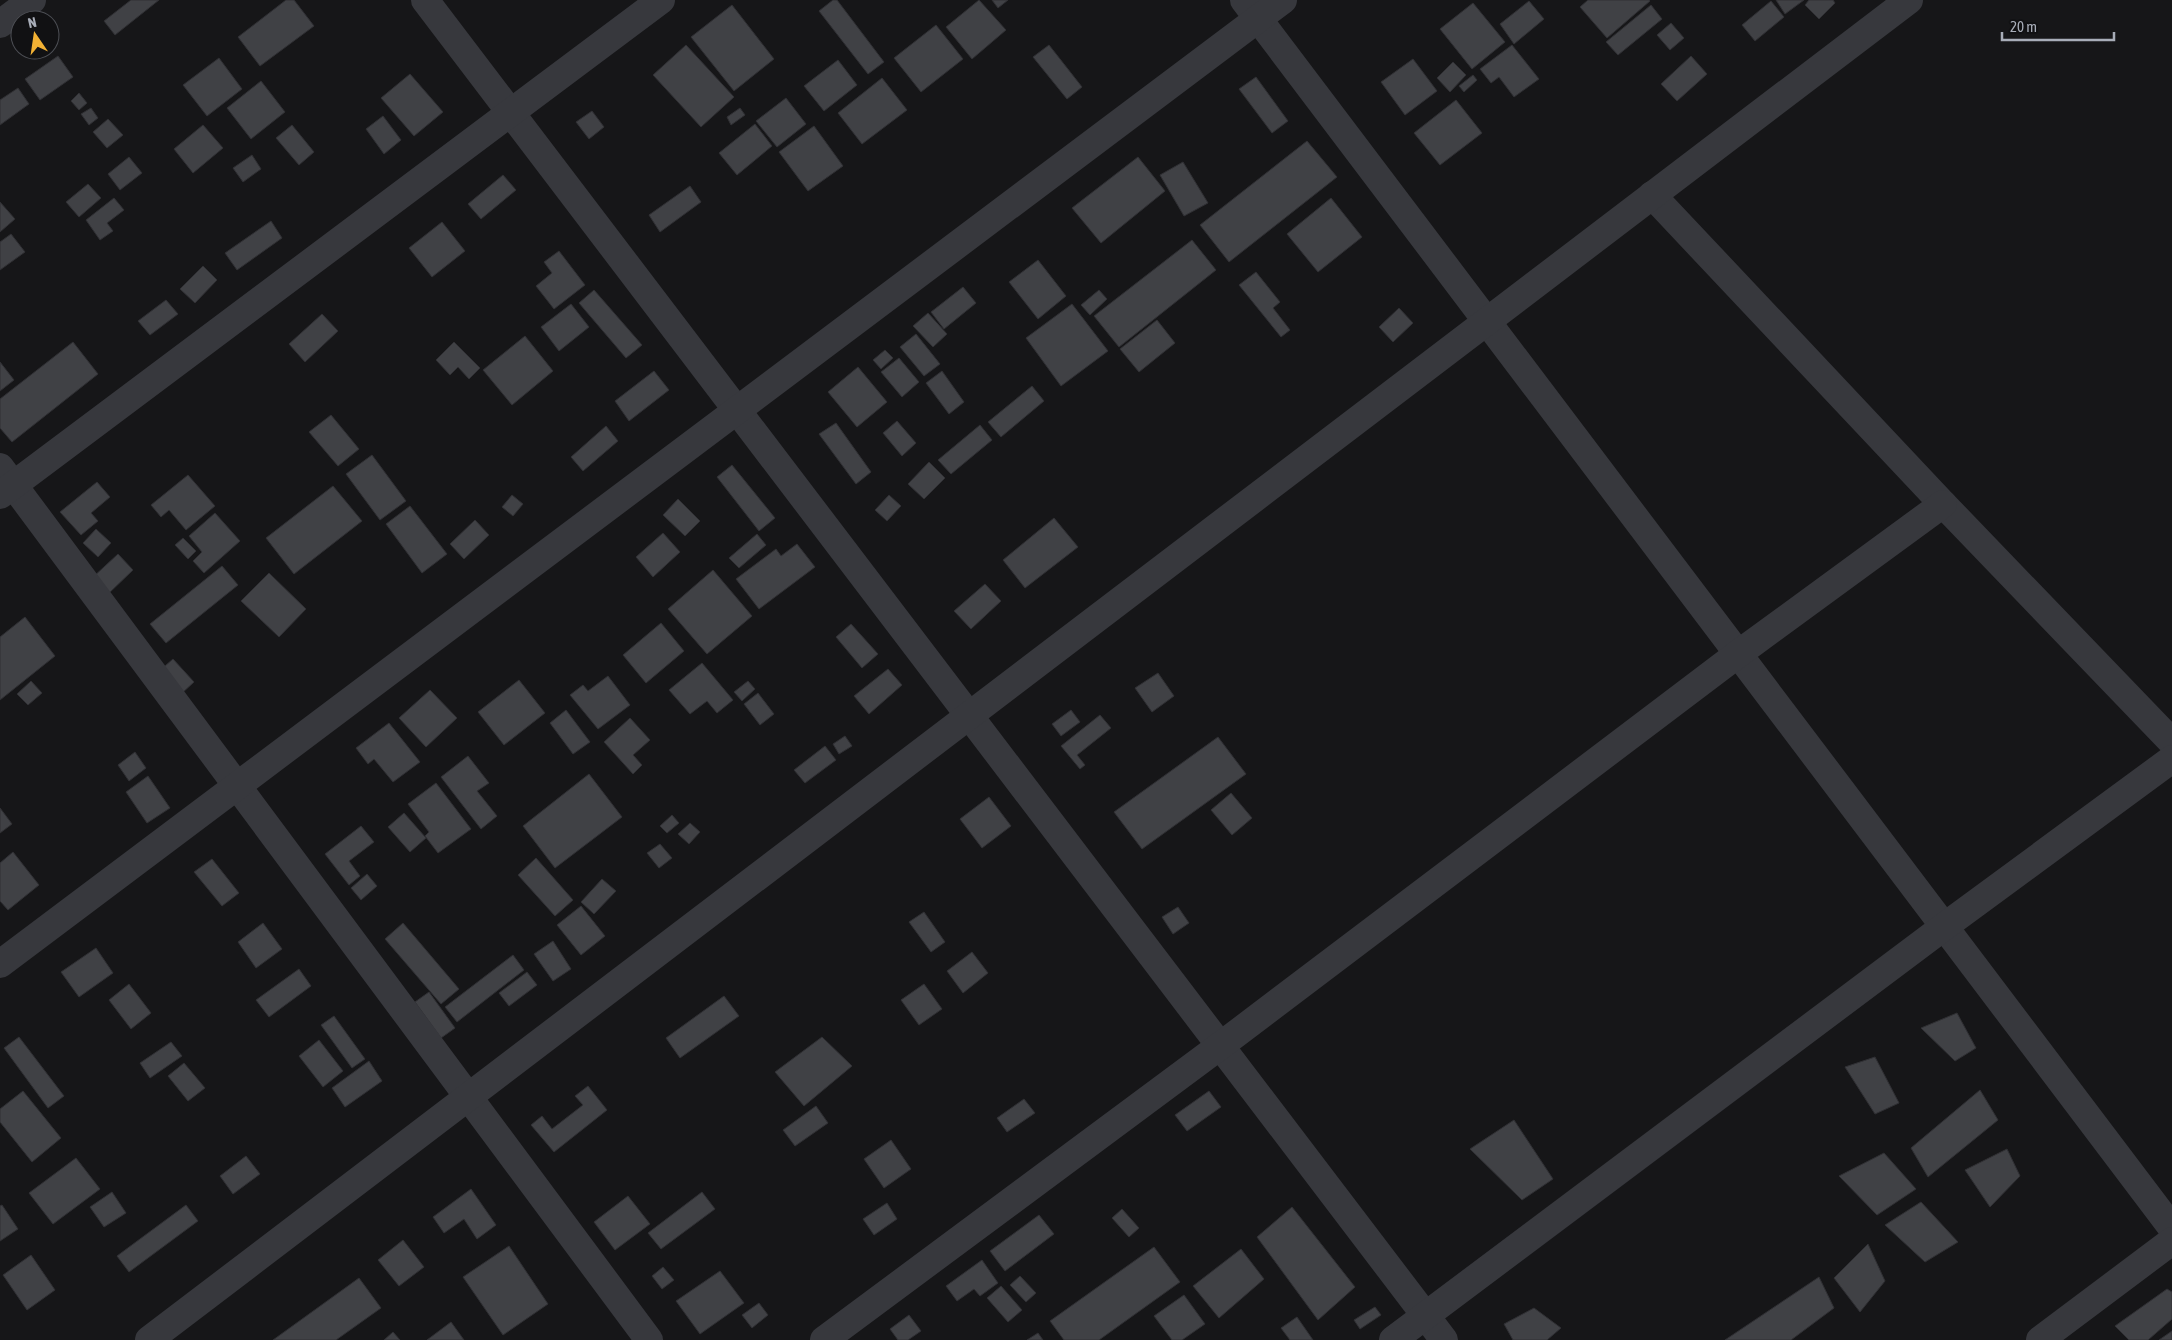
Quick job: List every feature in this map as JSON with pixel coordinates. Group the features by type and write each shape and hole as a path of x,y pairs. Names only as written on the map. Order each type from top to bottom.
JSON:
{"street":[{"path":"0,24 32,0"},
{"path":"425,0 1444,1340"},
{"path":"649,1340 237,786 4,482 662,0"},
{"path":"0,964 737,410 1251,9 1283,0"},
{"path":"149,1340 1909,0"},
{"path":"1251,9 2172,1228"},
{"path":"1652,195 1943,504 2172,742"},
{"path":"824,1340 1220,1046 1738,654 1943,504"},
{"path":"1393,1340 1944,926 2172,758"},
{"path":"2040,1340 2172,1241"}],"building":[{"path":"131,0 159,0 115,35 104,21"},
{"path":"286,0 294,0 314,26 260,66 238,37"},
{"path":"833,0 837,0 884,62 868,74 819,11"},
{"path":"979,0 1006,30 972,59 946,27"},
{"path":"992,0 1008,0 998,8"},
{"path":"1588,0 1650,1 1607,38 1580,7"},
{"path":"1776,0 1804,0 1785,14"},
{"path":"1809,0 1833,0 1835,3 1819,19 1805,5"},
{"path":"1529,1 1544,19 1514,44 1500,24"},
{"path":"1771,1 1784,17 1755,41 1742,25"},
{"path":"1473,3 1505,42 1472,69 1440,29"},
{"path":"732,5 774,59 734,91 691,37"},
{"path":"1651,5 1662,19 1618,55 1606,42"},
{"path":"1671,23 1684,38 1670,50 1657,35"},
{"path":"936,25 963,59 921,92 894,58"},
{"path":"686,45 734,97 701,127 653,75"},
{"path":"1049,45 1082,87 1067,99 1033,57"},
{"path":"1512,45 1539,79 1514,97 1499,77 1491,83 1480,69"},
{"path":"1691,56 1707,74 1677,101 1661,84"},
{"path":"219,58 242,89 207,116 183,85"},
{"path":"60,59 73,77 40,100 25,79 52,60"},
{"path":"1413,59 1437,91 1405,115 1381,82"},
{"path":"838,60 857,85 824,111 804,86"},
{"path":"1453,62 1466,75 1450,92 1437,78"},
{"path":"410,74 443,112 414,136 381,98"},
{"path":"1473,75 1477,80 1464,92 1459,86"},
{"path":"1256,77 1288,121 1272,133 1239,89"},
{"path":"882,78 907,110 862,144 838,113"},
{"path":"261,81 285,112 251,139 227,108"},
{"path":"18,88 29,104 0,125 0,100"},
{"path":"79,93 87,103 79,110 71,101"},
{"path":"786,98 806,124 777,147 756,121"},
{"path":"1456,100 1482,133 1440,165 1414,133"},
{"path":"91,108 98,118 89,125 81,114"},
{"path":"740,108 745,115 731,125 727,117"},
{"path":"592,111 604,127 589,139 576,122"},
{"path":"383,116 401,140 384,154 366,129"},
{"path":"108,119 123,135 107,148 93,132"},
{"path":"755,124 772,146 737,175 719,153"},
{"path":"203,125 223,148 193,173 174,149"},
{"path":"292,125 314,152 299,165 276,138"},
{"path":"814,126 843,166 808,191 779,152"},
{"path":"1307,141 1337,177 1229,262 1200,225"},
{"path":"252,155 261,169 243,182 233,168"},
{"path":"129,157 142,173 120,190 108,174"},
{"path":"1138,157 1165,191 1101,243 1072,208"},
{"path":"1183,162 1208,203 1184,216 1160,175"},
{"path":"503,175 516,190 481,219 468,204"},
{"path":"88,184 101,198 79,217 66,202"},
{"path":"690,186 701,202 660,232 649,215"},
{"path":"114,198 124,210 107,223 113,231 100,240 86,220"},
{"path":"1331,198 1362,237 1318,272 1287,234"},
{"path":"0,202 15,219 0,232"},
{"path":"271,221 282,238 237,270 225,253"},
{"path":"442,222 465,251 432,277 409,248"},
{"path":"11,234 25,252 0,270 0,242"},
{"path":"1192,240 1216,270 1119,347 1094,316"},
{"path":"559,251 585,285 554,309 536,286 552,273 544,262"},
{"path":"1038,260 1066,296 1038,319 1009,282"},
{"path":"203,266 217,280 195,303 180,289"},
{"path":"1256,272 1280,302 1273,308 1290,330 1281,337 1239,285"},
{"path":"963,287 976,303 944,329 931,312"},
{"path":"594,290 642,345 626,358 579,303"},
{"path":"1099,290 1107,299 1090,315 1081,305"},
{"path":"166,300 178,314 150,335 138,321"},
{"path":"571,304 589,327 559,351 541,327"},
{"path":"1072,304 1108,351 1061,386 1026,338"},
{"path":"1399,308 1413,323 1393,342 1379,327"},
{"path":"928,313 947,334 933,347 913,326"},
{"path":"322,314 338,331 305,362 289,344"},
{"path":"1157,320 1175,343 1139,372 1120,349"},
{"path":"916,334 940,364 924,376 900,347"},
{"path":"525,336 553,371 512,405 483,370"},
{"path":"73,342 98,374 12,442 0,428 0,399"},
{"path":"454,342 480,368 469,379 458,367 450,375 436,360"},
{"path":"885,350 893,358 881,369 873,360"},
{"path":"899,358 919,382 902,397 881,372"},
{"path":"0,362 14,380 0,391"},
{"path":"858,367 887,402 857,427 828,392"},
{"path":"654,371 669,390 629,421 615,401"},
{"path":"942,371 964,402 949,414 926,383"},
{"path":"1032,386 1044,401 1001,437 988,422"},
{"path":"331,415 359,449 338,466 309,432"},
{"path":"897,421 916,443 902,456 883,433"},
{"path":"836,423 871,472 856,484 819,434"},
{"path":"980,425 992,440 951,474 938,460"},
{"path":"606,426 618,441 583,471 571,457"},
{"path":"372,455 406,501 380,520 346,474"},
{"path":"929,462 945,478 924,499 908,484"},
{"path":"732,465 775,518 759,531 717,477"},
{"path":"188,475 215,506 186,530 169,510 161,517 151,505"},
{"path":"97,482 110,497 91,513 98,521 81,535 60,512"},
{"path":"333,486 362,521 294,574 266,538"},
{"path":"512,495 523,504 513,516 502,507"},
{"path":"889,495 901,506 887,521 875,510"},
{"path":"678,499 700,521 685,536 663,515"},
{"path":"410,506 447,554 422,573 386,524"},
{"path":"215,513 240,541 204,573 193,561 202,552 189,536"},
{"path":"1054,518 1078,547 1025,588 1003,560"},
{"path":"475,520 489,535 464,559 450,544"},
{"path":"96,529 111,543 98,557 83,543"},
{"path":"663,533 680,552 653,577 636,557"},
{"path":"757,534 766,545 739,568 729,558"},
{"path":"183,538 196,551 188,559 175,545"},
{"path":"797,544 815,567 759,609 736,579 776,549 781,556"},
{"path":"118,554 133,570 107,595 91,579"},
{"path":"222,566 238,585 166,643 150,624"},
{"path":"713,570 752,616 707,654 668,609"},
{"path":"269,573 306,609 279,637 241,601"},
{"path":"985,584 1001,601 971,629 954,611"},
{"path":"25,617 55,656 0,700 0,637"},
{"path":"661,623 684,651 646,683 623,655"},
{"path":"851,624 878,654 862,668 836,637"},
{"path":"173,659 194,682 181,694 157,673"},
{"path":"702,663 733,700 717,713 707,701 690,714 669,690"},
{"path":"888,669 902,685 869,714 854,696"},
{"path":"1158,673 1174,696 1152,712 1135,688"},
{"path":"608,676 630,705 598,729 570,695 583,685 588,691"},
{"path":"519,680 545,713 504,745 478,712"},
{"path":"31,681 42,693 28,705 17,694"},
{"path":"748,681 755,689 742,701 734,692"},
{"path":"430,690 457,718 426,747 399,718"},
{"path":"758,693 774,714 760,725 744,704"},
{"path":"566,710 590,742 573,754 550,723"},
{"path":"1071,710 1080,722 1061,736 1052,724"},
{"path":"1100,715 1111,728 1077,755 1085,765 1080,769 1061,746"},
{"path":"630,718 650,740 633,755 642,765 633,774 604,742"},
{"path":"389,723 420,762 393,782 374,759 368,764 356,748"},
{"path":"845,736 852,746 839,754 833,744"},
{"path":"1218,737 1246,774 1142,849 1114,812"},
{"path":"825,746 836,760 805,783 794,770"},
{"path":"135,752 146,768 129,781 118,765"},
{"path":"468,756 489,783 477,791 497,816 481,829 441,777"},
{"path":"589,774 622,817 555,868 523,826"},
{"path":"148,776 170,808 147,823 126,792"},
{"path":"436,783 471,829 438,853 425,836 429,832 408,804"},
{"path":"1231,793 1252,818 1232,835 1211,810"},
{"path":"989,797 1011,826 982,848 960,819"},
{"path":"0,808 12,824 0,833"},
{"path":"404,813 426,838 410,852 388,827"},
{"path":"672,815 679,823 667,833 660,826"},
{"path":"690,823 700,832 689,844 678,834"},
{"path":"361,826 374,842 349,861 360,876 349,885 325,854"},
{"path":"660,844 672,858 659,868 647,853"},
{"path":"13,852 39,885 8,910 0,901 0,863"},
{"path":"536,858 573,900 555,916 518,875"},
{"path":"212,859 239,893 222,906 194,872"},
{"path":"367,874 377,886 361,900 351,888"},
{"path":"602,879 616,891 594,914 581,902"},
{"path":"581,906 605,936 581,955 557,925"},
{"path":"1178,907 1189,923 1173,934 1162,917"},
{"path":"924,912 945,942 931,952 909,922"},
{"path":"263,923 282,949 256,968 238,942"},
{"path":"403,923 459,989 441,1004 385,939"},
{"path":"553,941 571,969 553,981 534,954"},
{"path":"96,948 113,973 79,997 61,972"},
{"path":"972,952 988,973 963,993 947,971"},
{"path":"513,955 524,970 457,1022 445,1007"},
{"path":"299,969 311,986 269,1017 256,1000"},
{"path":"527,972 537,985 509,1006 499,993"},
{"path":"129,984 151,1013 131,1029 109,1000"},
{"path":"924,984 942,1009 919,1025 901,1000"},
{"path":"429,992 455,1028 441,1038 415,1002"},
{"path":"724,996 739,1016 680,1058 666,1038"},
{"path":"1957,1013 1976,1048 1955,1061 1921,1028"},
{"path":"334,1016 365,1059 352,1068 321,1025"},
{"path":"19,1037 64,1096 48,1108 4,1048"},
{"path":"822,1037 852,1066 804,1106 775,1072"},
{"path":"319,1040 343,1071 323,1087 299,1056"},
{"path":"171,1042 182,1056 150,1078 140,1063"},
{"path":"1875,1057 1899,1103 1875,1114 1845,1067"},
{"path":"369,1061 382,1081 345,1107 332,1088"},
{"path":"184,1063 205,1088 188,1101 168,1076"},
{"path":"588,1086 607,1110 554,1152 531,1125 542,1116 552,1129 583,1105 575,1096"},
{"path":"1980,1090 1998,1120 1928,1177 1911,1148"},
{"path":"23,1091 61,1138 32,1162 0,1122 0,1109"},
{"path":"1209,1091 1221,1107 1187,1131 1175,1115"},
{"path":"1024,1099 1035,1113 1007,1132 997,1118"},
{"path":"816,1106 828,1123 795,1146 783,1130"},
{"path":"1514,1120 1553,1179 1522,1200 1470,1149"},
{"path":"891,1140 911,1169 884,1188 864,1159"},
{"path":"2007,1149 2020,1176 1990,1207 1965,1170"},
{"path":"1884,1153 1916,1189 1877,1215 1839,1176"},
{"path":"246,1156 260,1174 233,1194 220,1176"},
{"path":"76,1158 100,1189 53,1224 29,1193"},
{"path":"471,1189 496,1225 477,1239 464,1219 444,1233 433,1217"},
{"path":"112,1192 126,1213 104,1227 90,1207"},
{"path":"702,1192 715,1209 661,1249 648,1233"},
{"path":"628,1196 650,1224 615,1250 594,1222"},
{"path":"1921,1202 1958,1242 1925,1262 1885,1225"},
{"path":"887,1203 897,1219 874,1235 863,1219"},
{"path":"2,1205 18,1229 0,1241 0,1206"},
{"path":"186,1205 198,1221 129,1272 117,1256"},
{"path":"1292,1207 1355,1287 1318,1320 1257,1237"},
{"path":"1122,1209 1139,1228 1129,1237 1112,1218"},
{"path":"1039,1215 1054,1234 1005,1271 990,1251"},
{"path":"403,1240 424,1267 399,1286 378,1260"},
{"path":"1868,1244 1885,1281 1860,1312 1834,1278"},
{"path":"509,1246 548,1304 503,1335 463,1277"},
{"path":"1154,1247 1180,1282 1099,1340 1064,1340 1050,1321"},
{"path":"1241,1249 1264,1279 1219,1318 1193,1286"},
{"path":"31,1255 55,1290 27,1310 3,1275"},
{"path":"982,1260 998,1283 980,1296 974,1289 957,1301 946,1286"},
{"path":"663,1267 674,1280 662,1289 652,1276"},
{"path":"720,1271 744,1303 700,1334 676,1301"},
{"path":"1020,1276 1036,1293 1026,1302 1010,1285"},
{"path":"1819,1277 1834,1308 1791,1340 1725,1340"},
{"path":"359,1278 381,1308 336,1340 273,1340"},
{"path":"1001,1286 1022,1310 1008,1322 987,1298"},
{"path":"2167,1289 2172,1292 2172,1319 2148,1340 2129,1340 2115,1326"},
{"path":"1184,1295 1205,1324 1182,1340 1172,1340 1154,1316"},
{"path":"759,1303 768,1315 752,1328 742,1315"},
{"path":"1375,1307 1381,1315 1360,1329 1354,1320"},
{"path":"1534,1308 1561,1328 1547,1340 1513,1340 1504,1324"},
{"path":"909,1315 921,1331 908,1340 898,1340 890,1329"},
{"path":"1297,1317 1313,1340 1290,1340 1281,1328"},
{"path":"451,1322 464,1340 427,1340"},
{"path":"2172,1331 2172,1340 2159,1340"},
{"path":"393,1332 400,1340 384,1340"},
{"path":"1038,1333 1043,1340 1027,1340"}]}
